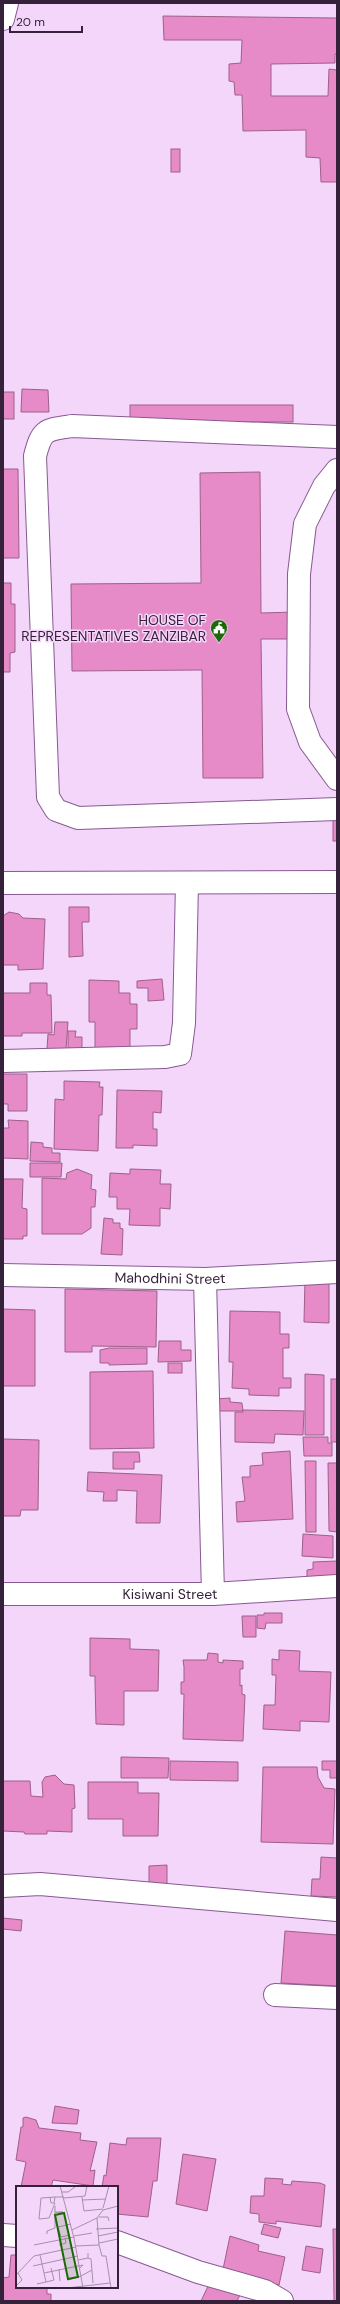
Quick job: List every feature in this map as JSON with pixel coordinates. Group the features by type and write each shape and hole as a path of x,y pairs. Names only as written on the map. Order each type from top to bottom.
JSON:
{"street":[{"path":"3,19 6,3"},
{"path":"337,437 72,426 51,429 40,437 35,456 48,797 56,810 78,818 337,809"},
{"path":"337,470 324,486 305,524 299,574 298,701 298,708 310,742 337,778"},
{"path":"3,1061 165,1056 180,1054 184,1023 187,882"},
{"path":"3,883 337,882"},
{"name":"Mahodhini Street","path":"3,1275 205,1279 337,1272"},
{"path":"205,1279 213,1594"},
{"name":"Kisiwani Street","path":"3,1594 213,1594 337,1586"},
{"path":"3,1886 40,1884 337,1910"},
{"path":"275,1995 337,1998"},
{"path":"3,2235 16,2236"},
{"path":"118,2242 198,2272 265,2291 282,2301"}],"building":[{"path":"163,16 337,18 337,54 335,54 335,63 271,64 271,96 328,96 329,69 337,70 337,182 321,182 320,158 306,157 306,130 243,131 242,95 235,95 234,82 229,81 229,64 241,63 242,40 164,40"},
{"path":"171,149 180,149 180,172 171,172"},
{"path":"22,389 48,390 49,412 21,412"},
{"path":"3,392 14,392 14,419 3,419"},
{"path":"130,405 293,405 293,422 130,422"},
{"path":"3,469 18,469 19,558 3,558"},
{"path":"260,472 261,613 294,612 294,639 261,639 263,778 203,778 202,670 72,671 71,584 201,583 200,473"},
{"path":"3,583 11,583 11,604 15,604 15,652 10,653 10,672 3,672"},
{"path":"333,819 337,819 337,841 333,841"},
{"path":"69,907 89,907 89,922 82,922 83,956 69,957"},
{"path":"9,912 19,914 23,918 45,919 43,969 18,970 18,965 3,965 3,916"},
{"path":"162,979 164,1000 148,1001 148,988 137,988 137,981"},
{"path":"89,980 119,981 119,993 130,993 130,1004 137,1004 137,1029 130,1029 130,1048 95,1048 95,1022 89,1022"},
{"path":"30,983 47,983 47,995 51,995 52,1033 22,1033 22,1036 3,1036 3,993 30,993"},
{"path":"55,1022 68,1022 66,1049 47,1049 48,1034 54,1035"},
{"path":"68,1031 76,1031 75,1037 82,1037 82,1049 68,1049"},
{"path":"3,1074 27,1074 27,1111 8,1111 8,1104 3,1104"},
{"path":"64,1081 100,1082 99,1087 103,1087 102,1115 99,1115 98,1151 54,1149 55,1099 64,1100"},
{"path":"117,1090 162,1091 161,1113 153,1112 153,1129 157,1129 157,1146 133,1145 133,1148 116,1148"},
{"path":"8,1120 28,1121 28,1159 3,1158 3,1128 9,1128"},
{"path":"31,1142 43,1143 43,1147 52,1148 52,1153 60,1153 60,1162 30,1161"},
{"path":"30,1163 62,1163 61,1177 30,1177"},
{"path":"77,1169 92,1175 91,1189 96,1190 95,1207 91,1207 91,1228 82,1234 42,1234 42,1178 66,1179 67,1173"},
{"path":"130,1169 161,1170 160,1184 171,1184 170,1209 160,1208 160,1226 129,1225 130,1209 117,1209 117,1197 109,1197 110,1173 130,1174"},
{"path":"3,1179 23,1179 22,1208 27,1209 27,1236 23,1236 23,1239 3,1239"},
{"path":"104,1218 113,1219 113,1223 120,1223 120,1228 123,1229 122,1255 101,1254"},
{"path":"305,1279 329,1280 329,1323 304,1322"},
{"path":"65,1289 157,1291 156,1347 92,1346 92,1352 65,1352"},
{"path":"3,1309 35,1310 35,1386 3,1386"},
{"path":"230,1311 280,1312 280,1334 289,1334 289,1348 283,1348 283,1378 291,1378 291,1388 279,1388 279,1396 249,1395 249,1389 232,1388 233,1362 229,1362"},
{"path":"159,1341 181,1341 181,1350 191,1350 191,1361 158,1362"},
{"path":"109,1348 147,1348 147,1364 109,1365 109,1363 100,1363 100,1350"},
{"path":"168,1363 182,1363 182,1373 168,1373"},
{"path":"153,1371 154,1448 90,1449 90,1372"},
{"path":"305,1374 324,1375 324,1435 305,1435"},
{"path":"331,1379 337,1379 337,1442 331,1442"},
{"path":"230,1398 230,1402 242,1403 243,1411 216,1411 216,1399"},
{"path":"243,1410 304,1411 303,1435 275,1434 274,1443 235,1442 235,1412 243,1412"},
{"path":"303,1437 328,1437 328,1443 332,1443 332,1456 304,1456"},
{"path":"3,1439 39,1440 38,1510 21,1510 20,1516 3,1516"},
{"path":"290,1451 293,1519 237,1522 236,1502 245,1501 242,1477 250,1477 250,1466 263,1465 262,1453"},
{"path":"113,1452 139,1452 140,1462 134,1462 134,1469 113,1469"},
{"path":"305,1461 316,1461 316,1532 306,1532"},
{"path":"328,1463 337,1463 337,1532 329,1531"},
{"path":"88,1472 162,1475 160,1523 136,1523 137,1491 117,1490 117,1501 103,1501 104,1492 87,1491"},
{"path":"303,1534 333,1536 333,1558 302,1556"},
{"path":"337,1561 337,1579 307,1577 307,1570 313,1569 313,1562"},
{"path":"264,1613 282,1613 282,1623 266,1623 265,1629 257,1628 257,1615 264,1615"},
{"path":"242,1616 256,1616 256,1637 243,1637"},
{"path":"90,1638 130,1639 130,1649 159,1650 158,1691 124,1691 124,1725 96,1724 95,1676 90,1676"},
{"path":"279,1650 300,1651 299,1671 331,1672 329,1722 300,1721 300,1731 263,1729 264,1705 275,1705 276,1675 272,1675 272,1659 279,1660"},
{"path":"208,1653 218,1654 218,1662 223,1663 223,1660 243,1661 243,1669 240,1669 240,1686 242,1685 242,1694 245,1695 243,1741 183,1739 184,1694 181,1694 181,1682 184,1682 183,1660 207,1660"},
{"path":"121,1757 169,1758 168,1778 121,1778"},
{"path":"170,1761 238,1762 238,1781 170,1780"},
{"path":"322,1761 337,1761 337,1778 330,1778 330,1770 322,1770"},
{"path":"263,1767 317,1767 318,1777 324,1788 335,1789 333,1844 261,1842"},
{"path":"55,1775 64,1784 74,1785 75,1808 72,1809 72,1832 47,1831 47,1834 25,1834 24,1832 3,1831 3,1781 30,1781 31,1796 43,1797 42,1782 45,1777"},
{"path":"88,1782 138,1782 138,1793 159,1793 158,1836 123,1836 123,1819 88,1819"},
{"path":"321,1857 337,1858 337,1897 311,1896 312,1879 320,1879"},
{"path":"167,1865 167,1885 149,1884 149,1866"},
{"path":"3,1918 22,1920 21,1931 3,1929"},
{"path":"285,1931 337,1935 337,1986 281,1983"},
{"path":"55,2106 79,2110 77,2124 52,2123"},
{"path":"26,2117 36,2120 39,2128 81,2133 80,2140 97,2142 90,2171 95,2170 93,2186 53,2180 51,2186 21,2186 26,2162 16,2160 21,2127 23,2127 23,2118"},
{"path":"127,2138 161,2138 157,2181 153,2181 148,2217 118,2214 118,2186 102,2186 104,2175 106,2176 110,2143 126,2145"},
{"path":"183,2154 216,2159 207,2211 176,2204"},
{"path":"265,2178 283,2179 282,2184 291,2185 292,2181 320,2183 325,2185 321,2227 276,2221 276,2224 259,2222 259,2214 250,2213 251,2196 264,2196"},
{"path":"264,2224 281,2228 278,2238 261,2234"},
{"path":"333,2229 337,2229 337,2301 334,2301"},
{"path":"230,2236 259,2245 258,2251 285,2257 279,2285 222,2274"},
{"path":"306,2246 323,2249 320,2273 302,2270"},
{"path":"11,2255 16,2255 16,2288 47,2288 47,2294 51,2294 51,2301 3,2301 3,2278 9,2277"},
{"path":"210,2282 240,2295 237,2301 201,2301"}],"place":[{"name":"HOUSE OF REPRESENTATIVES ZANZIBAR","path":"219,643"}]}
